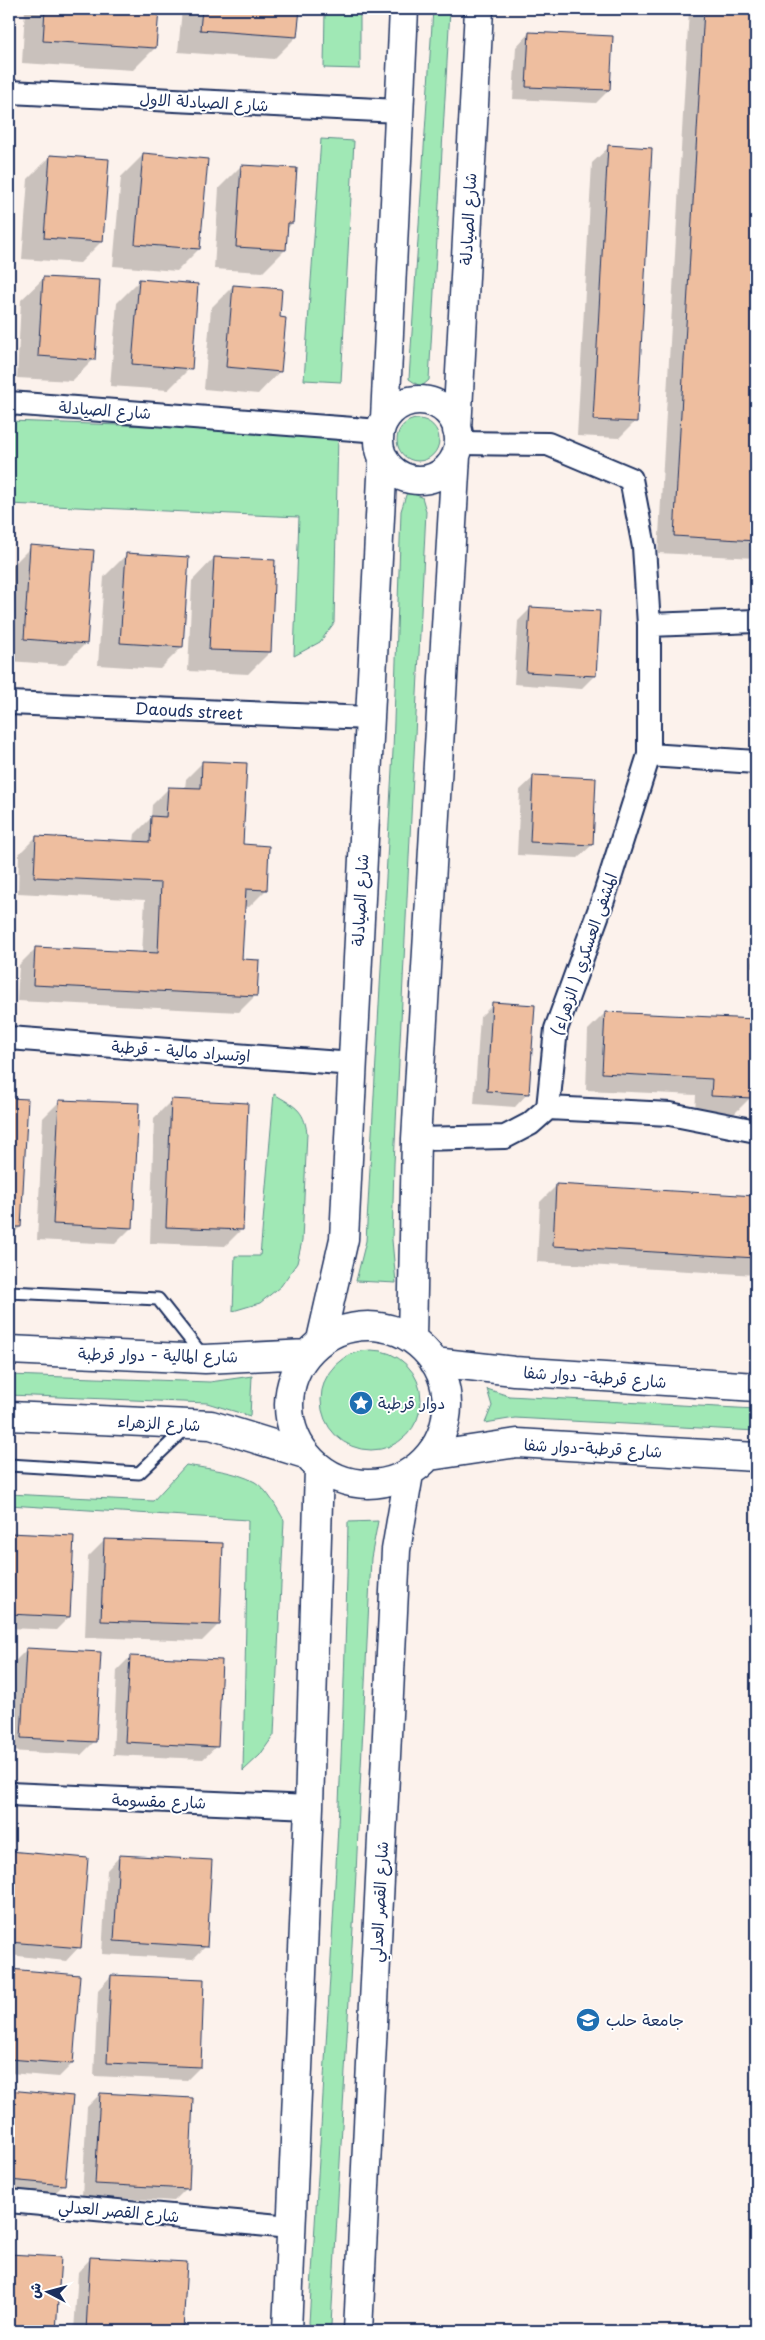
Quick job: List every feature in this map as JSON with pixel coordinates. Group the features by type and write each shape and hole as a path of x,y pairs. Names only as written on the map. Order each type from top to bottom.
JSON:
{"street":[{"name":"شارع الصيادلة","path":"314,1347 344,1239 404,9"},
{"name":"شارع الصيادلة","path":"412,1339 416,1139 457,443 479,9"},
{"name":"شارع الصيادلة الاول","path":"9,92 399,112"},
{"path":"418,400 431,402 443,408 452,418 457,443 449,467 438,475 426,480 413,480 395,472 382,436 394,409 405,403 418,400"},
{"name":"شارع الصيادلة","path":"9,403 382,436"},
{"name":"المشفى العسكري ( الزهراء)","path":"457,443 548,444 631,479 644,547 649,625 649,755 603,900 556,1029 548,1108"},
{"path":"649,625 756,621"},
{"name":"Daouds street","path":"9,703 368,718"},
{"path":"649,755 756,762"},
{"name":"اوتسراد مالية - قرطبة","path":"9,1038 353,1064"},
{"path":"416,1139 505,1137 530,1124 548,1108 670,1114 756,1132"},
{"path":"350,1327 382,1327 412,1339 434,1362 445,1385 447,1409 442,1434 430,1456 409,1474 387,1483 363,1486 340,1480 312,1461 292,1430 288,1404 293,1377 314,1347 350,1327"},
{"name":"شارع المالية - دوار قرطبة","path":"9,1350 205,1359 314,1347"},
{"name":"شارع قرطبة- دوار شفا","path":"434,1362 514,1371 756,1388"},
{"name":"شارع الزهراء","path":"9,1416 211,1425 312,1461"},
{"name":"شارع قرطبة-دوار شفا","path":"430,1456 517,1443 756,1457"},
{"path":"287,2331 309,1807 312,1461"},
{"name":"شارع القصر العدلي","path":"358,2331 396,1550 409,1474"},
{"name":"شارع مقسومة","path":"9,1794 309,1807"},
{"name":"شارع القصر العدلي","path":"9,2201 290,2227"}],"lane":[{"path":"9,1292 158,1299 205,1359"},
{"path":"9,1465 140,1473 190,1424"}],"green space":[{"path":"325,9 360,9 360,69 324,68"},
{"path":"433,9 450,9 429,380 421,387 409,379"},
{"path":"321,139 354,141 341,382 304,380"},
{"path":"422,419 430,422 436,428 439,440 436,452 430,458 414,461 406,458 400,452 397,436 400,428 406,422"},
{"path":"9,421 338,433 334,623 320,642 294,656 299,517 9,504"},
{"path":"407,492 422,497 426,511 394,1164 392,1240 396,1283 356,1281 366,1241 393,751 401,511"},
{"path":"274,1094 297,1109 301,1113 306,1125 302,1241 297,1263 281,1286 260,1303 233,1311 235,1256 260,1256"},
{"path":"371,1350 390,1353 407,1364 418,1381 421,1400 418,1419 407,1436 390,1447 371,1450 352,1447 335,1436 324,1419 321,1400 324,1381 335,1364 352,1353"},
{"path":"9,1375 210,1382 252,1376 250,1416 207,1403 9,1395"},
{"path":"487,1389 509,1396 756,1409 756,1431 515,1418 485,1423 492,1406"},
{"path":"186,1465 230,1473 255,1482 268,1494 284,1520 274,1735 260,1755 243,1771 248,1520 9,1505 9,1494 153,1501"},
{"path":"378,1521 371,1558 331,2325 321,2331 312,2330 309,2323 338,1822 348,1522"}],"building":[{"path":"45,9 159,9 156,48 43,41"},
{"path":"202,9 300,9 297,37 200,30"},
{"path":"704,9 756,9 756,541 674,536"},
{"path":"529,32 613,36 610,90 526,87"},
{"path":"608,145 652,148 637,422 593,420"},
{"path":"9,149 12,149 10,200 9,200"},
{"path":"143,153 208,159 200,249 135,244"},
{"path":"50,155 109,159 103,242 44,238"},
{"path":"241,165 297,168 293,223 288,223 286,250 236,247"},
{"path":"43,277 100,280 95,360 38,356"},
{"path":"139,279 198,284 192,369 132,364"},
{"path":"233,285 282,289 280,317 286,318 281,372 226,367"},
{"path":"30,545 94,550 87,644 24,639"},
{"path":"126,553 189,557 183,647 120,643"},
{"path":"214,557 275,560 271,652 209,650"},
{"path":"530,607 600,611 596,676 526,672"},
{"path":"202,761 247,763 243,844 269,846 267,890 246,889 242,959 259,960 257,996 33,985 35,947 158,953 161,883 34,877 36,836 150,842 151,816 166,817 168,787 201,788"},
{"path":"533,775 596,778 593,845 530,842"},
{"path":"492,1002 535,1005 529,1094 487,1091"},
{"path":"605,1012 756,1019 756,1081 752,1081 752,1098 711,1096 712,1079 602,1073"},
{"path":"9,1098 28,1099 21,1227 9,1227"},
{"path":"171,1099 248,1103 243,1230 166,1227"},
{"path":"59,1100 139,1103 133,1228 53,1224"},
{"path":"556,1184 756,1196 756,1258 553,1246"},
{"path":"9,1533 74,1536 70,1617 9,1614"},
{"path":"104,1539 223,1543 220,1625 101,1621"},
{"path":"26,1648 101,1652 96,1742 21,1738"},
{"path":"130,1656 222,1660 218,1747 125,1742"},
{"path":"9,1851 88,1858 81,1948 9,1942"},
{"path":"119,1855 212,1860 207,1947 114,1941"},
{"path":"9,1969 80,1975 73,2064 9,2059"},
{"path":"111,1975 204,1979 201,2067 107,2063"},
{"path":"9,2090 73,2096 65,2185 9,2180"},
{"path":"100,2093 193,2098 189,2189 95,2184"},
{"path":"9,2254 61,2257 56,2331 9,2331"},
{"path":"90,2257 187,2262 183,2331 86,2331"}],"place":[{"name":"دوار قرطبة","path":"361,1403"},
{"name":"جامعة حلب","path":"588,2020"}]}
